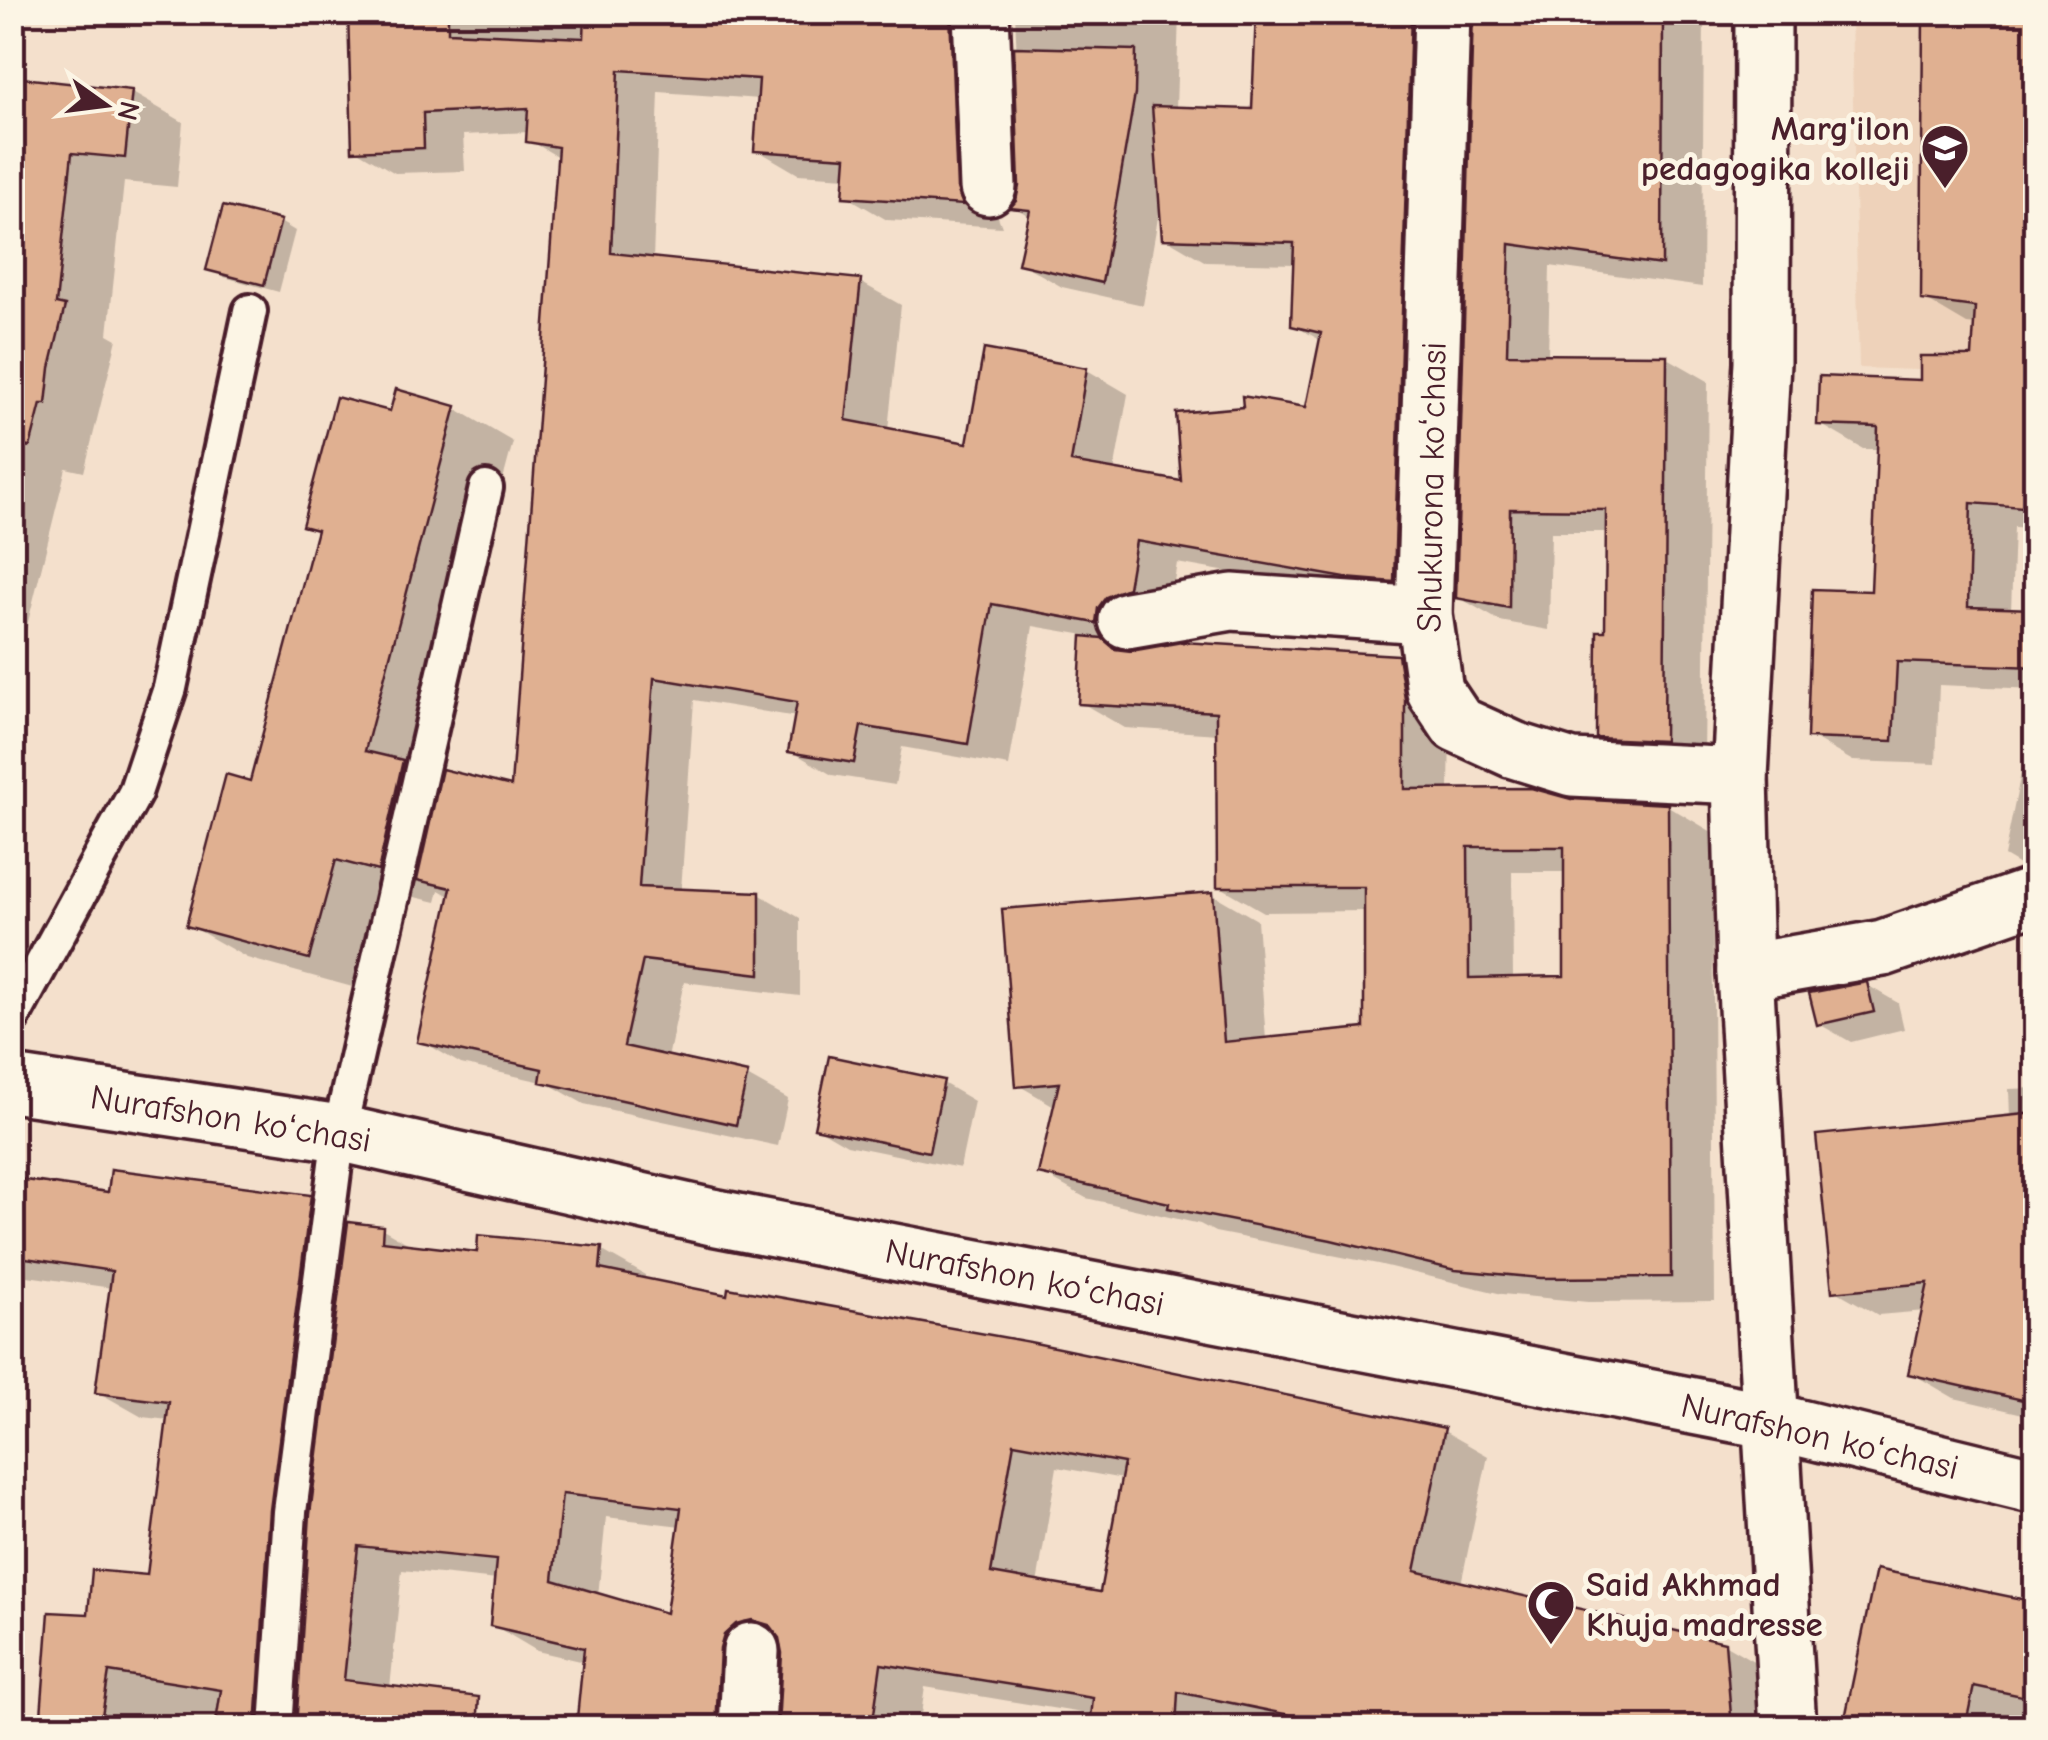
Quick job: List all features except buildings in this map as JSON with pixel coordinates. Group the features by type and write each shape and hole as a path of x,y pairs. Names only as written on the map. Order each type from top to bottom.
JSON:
{"street":[{"path":"981,12 988,187"},
{"name":"Shukurona koʻchasi","path":"1442,12 1424,615 1435,692 1457,724 1514,750 1572,768 1740,776"},
{"path":"1763,12 1762,362 1740,776 1745,972 1788,1728"},
{"path":"1127,620 1232,602 1424,615"},
{"path":"1745,972 1883,948 2036,895"},
{"name":"Nurafshon koʻchasi","path":"12,1084 339,1133 732,1220 1771,1421 2036,1486"},
{"path":"747,1728 751,1651"}],"lane":[{"path":"12,1020 135,792 170,688 250,311"},
{"path":"276,1728 290,1512 339,1133 486,488"}],"shaded area":[{"name":"Marg'ilon pedagogika kolleji","path":"1851,13 2035,13 2035,374 1859,368"}],"place":[{"name":"Marg'ilon pedagogika kolleji","path":"1945,190"},
{"name":"Said Akhmad Khuja madresse","path":"1551,1646"}]}
